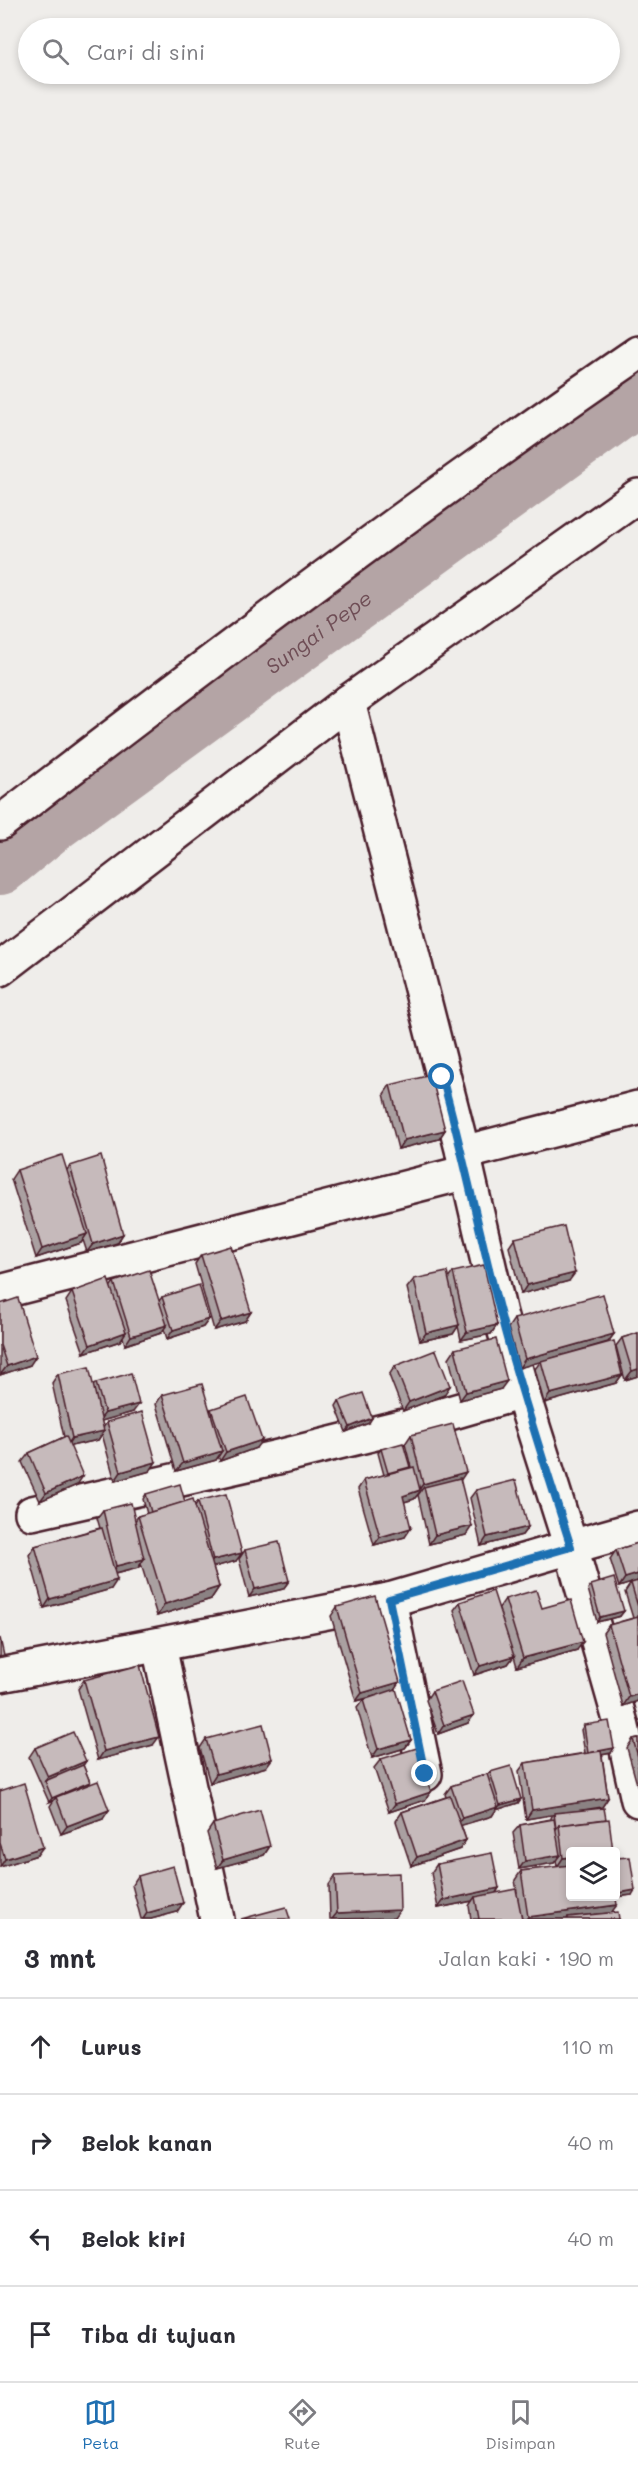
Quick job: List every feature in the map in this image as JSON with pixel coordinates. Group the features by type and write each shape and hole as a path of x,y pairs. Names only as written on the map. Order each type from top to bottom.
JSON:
{"street":[{"path":"0,823 229,647 556,409 638,353"},
{"path":"0,969 348,702 638,496"},
{"path":"348,702 465,1162 500,1314 571,1547 630,1725 638,1800"},
{"path":"0,1292 465,1162 638,1108"},
{"path":"32,1513 300,1452 408,1425 522,1392"},
{"path":"0,1675 159,1646 389,1599 638,1528"},
{"path":"389,1599 425,1774"},
{"path":"159,1646 217,1919"}],"building":[{"path":"431,1075 445,1130 404,1140 390,1085"},
{"path":"62,1155 87,1234 42,1249 17,1170"},
{"path":"101,1156 123,1234 93,1244 70,1166"},
{"path":"564,1226 575,1273 527,1285 515,1238"},
{"path":"231,1246 251,1312 221,1321 201,1255"},
{"path":"484,1265 497,1325 467,1332 453,1272"},
{"path":"149,1270 167,1325 131,1336 114,1282"},
{"path":"447,1272 459,1325 426,1333 414,1279"},
{"path":"108,1279 126,1332 90,1345 72,1292"},
{"path":"199,1285 209,1319 173,1330 162,1297"},
{"path":"603,1294 614,1334 525,1359 514,1319"},
{"path":"18,1298 36,1356 7,1366 0,1345 0,1304"},
{"path":"638,1333 638,1369 632,1371 622,1338"},
{"path":"496,1339 507,1381 466,1392 455,1349"},
{"path":"614,1341 622,1375 550,1394 541,1361"},
{"path":"436,1350 450,1386 409,1402 395,1366"},
{"path":"89,1367 104,1431 72,1438 58,1374"},
{"path":"131,1373 139,1404 105,1413 96,1383"},
{"path":"202,1384 222,1451 183,1463 162,1395"},
{"path":"363,1393 372,1418 350,1427 339,1401"},
{"path":"247,1397 262,1440 226,1452 211,1409"},
{"path":"142,1412 156,1462 121,1472 107,1422"},
{"path":"453,1424 466,1472 423,1484 411,1435"},
{"path":"66,1436 83,1476 46,1493 29,1453"},
{"path":"403,1443 410,1467 388,1473 381,1449"},
{"path":"414,1467 420,1490 403,1496 411,1528 380,1537 364,1480"},
{"path":"460,1478 472,1526 435,1535 424,1487"},
{"path":"516,1480 528,1527 487,1537 476,1490"},
{"path":"180,1484 185,1502 151,1512 146,1494"},
{"path":"226,1494 242,1553 213,1560 198,1501"},
{"path":"193,1499 219,1587 165,1604 138,1516"},
{"path":"131,1503 144,1559 116,1566 103,1510"},
{"path":"102,1528 117,1580 50,1599 35,1546"},
{"path":"279,1542 289,1581 255,1589 245,1550"},
{"path":"638,1543 638,1574 625,1578 616,1550"},
{"path":"614,1578 624,1611 600,1617 591,1585"},
{"path":"638,1581 638,1607 631,1583"},
{"path":"536,1590 542,1608 571,1600 583,1642 523,1658 505,1599"},
{"path":"493,1591 514,1656 480,1666 460,1602"},
{"path":"375,1596 400,1682 362,1693 337,1607"},
{"path":"638,1617 638,1694 629,1697 609,1625"},
{"path":"0,1638 4,1656 0,1657"},
{"path":"140,1665 159,1737 104,1751 84,1680"},
{"path":"462,1681 474,1715 444,1725 432,1691"},
{"path":"396,1689 411,1740 378,1749 363,1700"},
{"path":"609,1721 614,1748 588,1753 584,1725"},
{"path":"263,1724 272,1759 216,1774 206,1739"},
{"path":"73,1732 86,1761 48,1777 35,1748"},
{"path":"638,1738 638,1757 633,1739"},
{"path":"417,1748 431,1792 395,1804 381,1759"},
{"path":"601,1751 608,1798 532,1810 525,1763"},
{"path":"83,1765 90,1782 52,1798 45,1781"},
{"path":"511,1766 521,1799 500,1805 490,1772"},
{"path":"487,1774 498,1807 462,1818 451,1786"},
{"path":"98,1781 109,1810 67,1826 56,1797"},
{"path":"24,1783 43,1847 5,1859 0,1843 0,1791"},
{"path":"450,1796 466,1840 417,1857 402,1812"},
{"path":"604,1808 606,1819 559,1825 556,1829 554,1813"},
{"path":"260,1810 270,1846 223,1860 213,1824"},
{"path":"554,1819 560,1855 525,1861 520,1825"},
{"path":"609,1819 612,1847 566,1847 566,1858 563,1858 559,1825"},
{"path":"492,1853 499,1888 444,1900 437,1864"},
{"path":"630,1857 635,1890 620,1893 620,1858"},
{"path":"566,1865 566,1901 616,1901 617,1905 528,1917 521,1871"},
{"path":"173,1866 183,1903 147,1913 138,1876"},
{"path":"399,1873 400,1910 337,1913 335,1876"},
{"path":"516,1889 522,1919 479,1919 475,1897"},
{"path":"286,1907 290,1919 241,1919"},
{"path":"618,1912 619,1919 568,1919 568,1917"}],"waterway":[{"name":"Sungai Pepe","path":"0,867 50,826 638,398"}],"route":[{"path":"425,1774 389,1599 571,1547 500,1314 463,1153 442,1077"}]}
